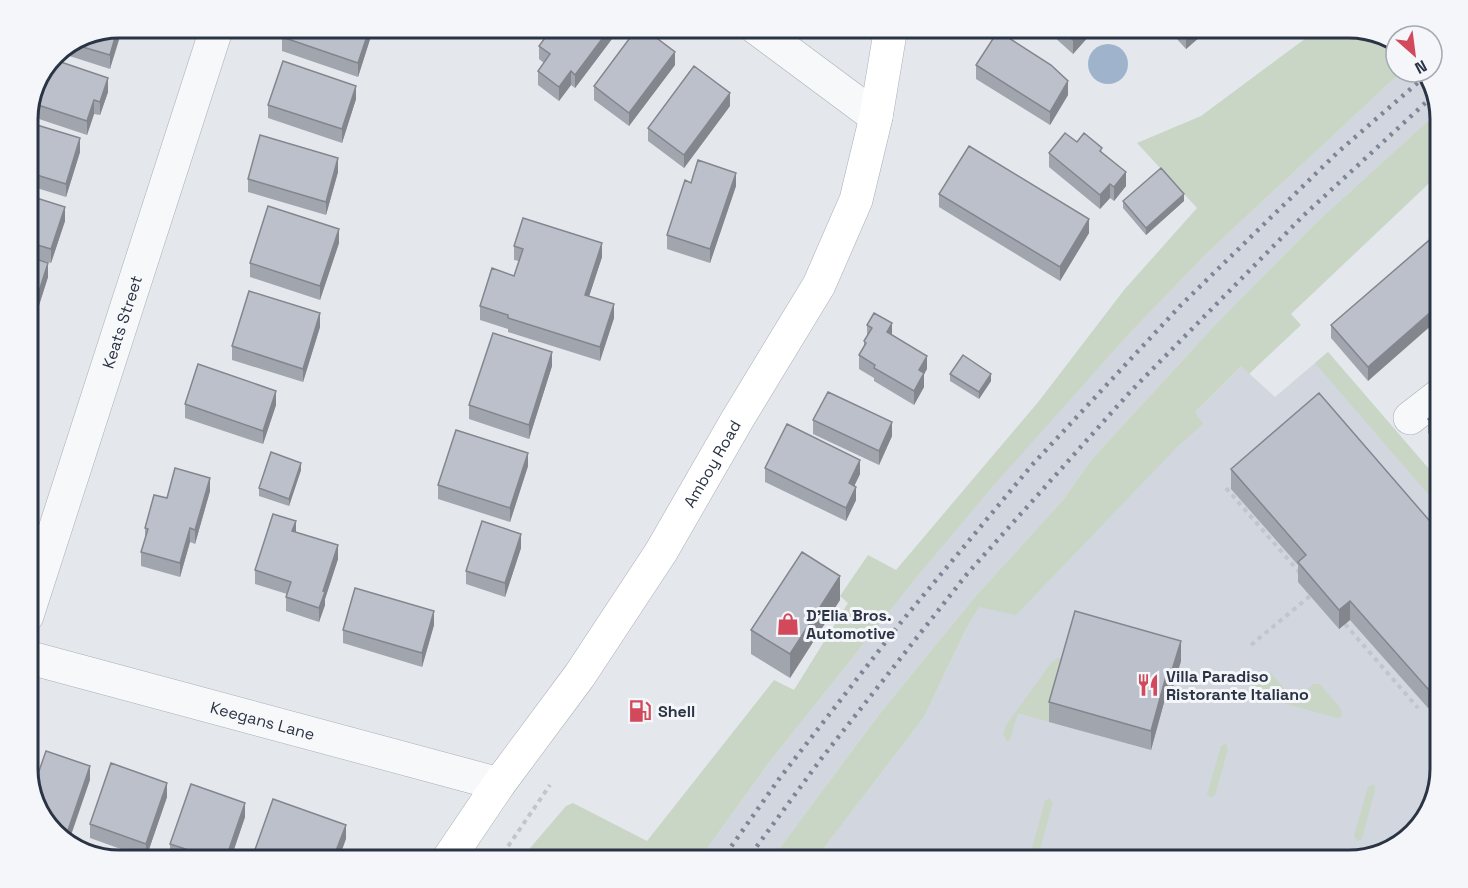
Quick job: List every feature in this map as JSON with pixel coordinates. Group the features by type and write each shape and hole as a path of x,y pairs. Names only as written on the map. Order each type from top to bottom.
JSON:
{"main road":[{"name":"Amboy Road","path":"454,850 499,784 580,675 660,552 819,285 856,200 876,117 889,38"}],"street":[{"name":"Keats Street","path":"38,582 213,38"},
{"path":"770,38 876,117"},
{"path":"1410,418 1430,403"},
{"name":"Keegans Lane","path":"38,660 499,784"}],"path":[{"path":"1226,488 1304,577"},
{"path":"1251,645 1310,596"},
{"path":"1345,624 1418,708"},
{"path":"506,850 550,785"}],"shaded area":[{"path":"1388,84 1422,84 1429,103 1430,119 1319,220 1214,326 1092,459 1063,500 974,598 881,712 778,850 706,850 767,765 916,578 991,487 1127,336 1207,253"},
{"path":"1328,352 1430,470 1430,780 1420,810 1407,827 1390,840 1360,850 822,850 924,717 979,607 1194,413 1241,366 1275,397"}],"green space":[{"path":"1306,38 1360,38 1384,46 1384,84 1388,84 1207,253 1127,336 992,487 916,578 767,765 706,850 528,850 566,806 573,803 647,841 774,680 794,690 848,603 840,596 868,555 896,570 1039,401 1124,290 1197,208 1137,143 1201,116"},
{"path":"1430,119 1430,182 1291,314 1301,325 1249,374 1241,366 1195,412 1203,424 1179,445 1016,615 979,607 924,717 822,850 778,850 881,712 974,598 1063,500 1092,459 1214,326 1319,220"},
{"path":"1328,352 1430,470 1430,496 1315,363"},
{"path":"1058,658 1062,659 1049,722 1018,713 1010,740 1007,741 1003,734 1006,725 1051,663"},
{"path":"1269,671 1293,699 1314,684 1320,684 1341,709 1342,716 1337,718 1255,695 1252,686"},
{"path":"1226,743 1228,749 1215,795 1210,798 1207,794 1221,746"},
{"path":"1374,784 1375,790 1362,839 1357,841 1354,836 1368,787"},
{"path":"1049,798 1053,802 1040,849 1034,850 1032,848 1045,801"}],"water":[{"path":"1108,44 1122,50 1128,64 1122,78 1108,84 1094,78 1088,64 1094,50"}],"building":[{"path":"115,38 110,55 81,47"},
{"path":"285,38 366,38 358,63"},
{"path":"545,38 603,38 575,75 571,71 559,87 538,71 550,54 539,46"},
{"path":"630,38 657,38 675,52 629,113 594,86"},
{"path":"993,38 1009,38 1051,65 1068,81 1050,112 976,65"},
{"path":"283,61 356,86 342,129 268,105"},
{"path":"61,62 108,78 100,102 94,100 87,121 39,105 46,83"},
{"path":"694,66 730,93 684,155 648,128"},
{"path":"38,125 80,138 66,184 38,175"},
{"path":"1065,133 1077,142 1084,133 1102,148 1100,151 1126,172 1114,187 1110,184 1100,195 1049,153"},
{"path":"260,135 338,158 326,202 248,179"},
{"path":"969,146 1089,219 1060,267 939,194"},
{"path":"698,160 736,173 710,249 667,235 685,180 691,183"},
{"path":"1161,168 1184,194 1146,228 1123,201"},
{"path":"38,198 65,207 51,249 38,245"},
{"path":"268,206 339,229 320,286 250,263"},
{"path":"523,218 602,243 585,295 614,304 600,347 508,318 508,315 480,306 492,268 514,276 523,249 514,246"},
{"path":"1430,240 1430,313 1368,367 1331,325"},
{"path":"38,260 48,263 38,294"},
{"path":"249,291 320,313 303,369 232,346"},
{"path":"874,313 892,323 887,332 927,356 919,370 924,373 914,391 874,368 875,365 859,355 872,328 867,325"},
{"path":"493,333 552,352 529,425 469,405"},
{"path":"963,355 991,374 979,392 950,374"},
{"path":"198,364 276,391 263,431 185,404"},
{"path":"828,392 892,422 879,451 813,420"},
{"path":"1319,393 1430,521 1430,687 1428,689 1350,601 1339,610 1298,562 1306,555 1231,469"},
{"path":"787,424 860,460 849,483 856,487 846,508 765,468"},
{"path":"456,430 528,453 510,508 438,485"},
{"path":"271,452 301,463 289,499 259,488"},
{"path":"175,468 210,478 195,530 190,528 180,563 141,552 154,495 167,498"},
{"path":"273,514 296,521 292,531 338,545 319,608 286,597 291,582 255,570"},
{"path":"482,521 521,534 505,583 466,571"},
{"path":"802,552 840,576 790,654 751,630"},
{"path":"355,588 434,611 422,653 343,630"},
{"path":"1075,611 1181,641 1172,670 1168,669 1151,731 1049,702"},
{"path":"46,751 90,766 67,832 46,805 39,785 38,774"},
{"path":"111,763 167,783 146,844 90,824"},
{"path":"191,784 245,803 229,850 188,850 170,844"},
{"path":"273,799 346,825 336,850 255,850"}],"railway":[{"path":"729,850 779,779 902,621 1032,465 1181,305 1338,152 1416,84"},
{"path":"754,850 821,759 967,574 1130,392 1303,216 1428,100"}],"place":[{"name":"D'Elia Bros. Automotive","path":"788,624"},
{"name":"Villa Paradiso Ristorante Italiano","path":"1148,685"},
{"name":"Shell","path":"640,711"}]}
